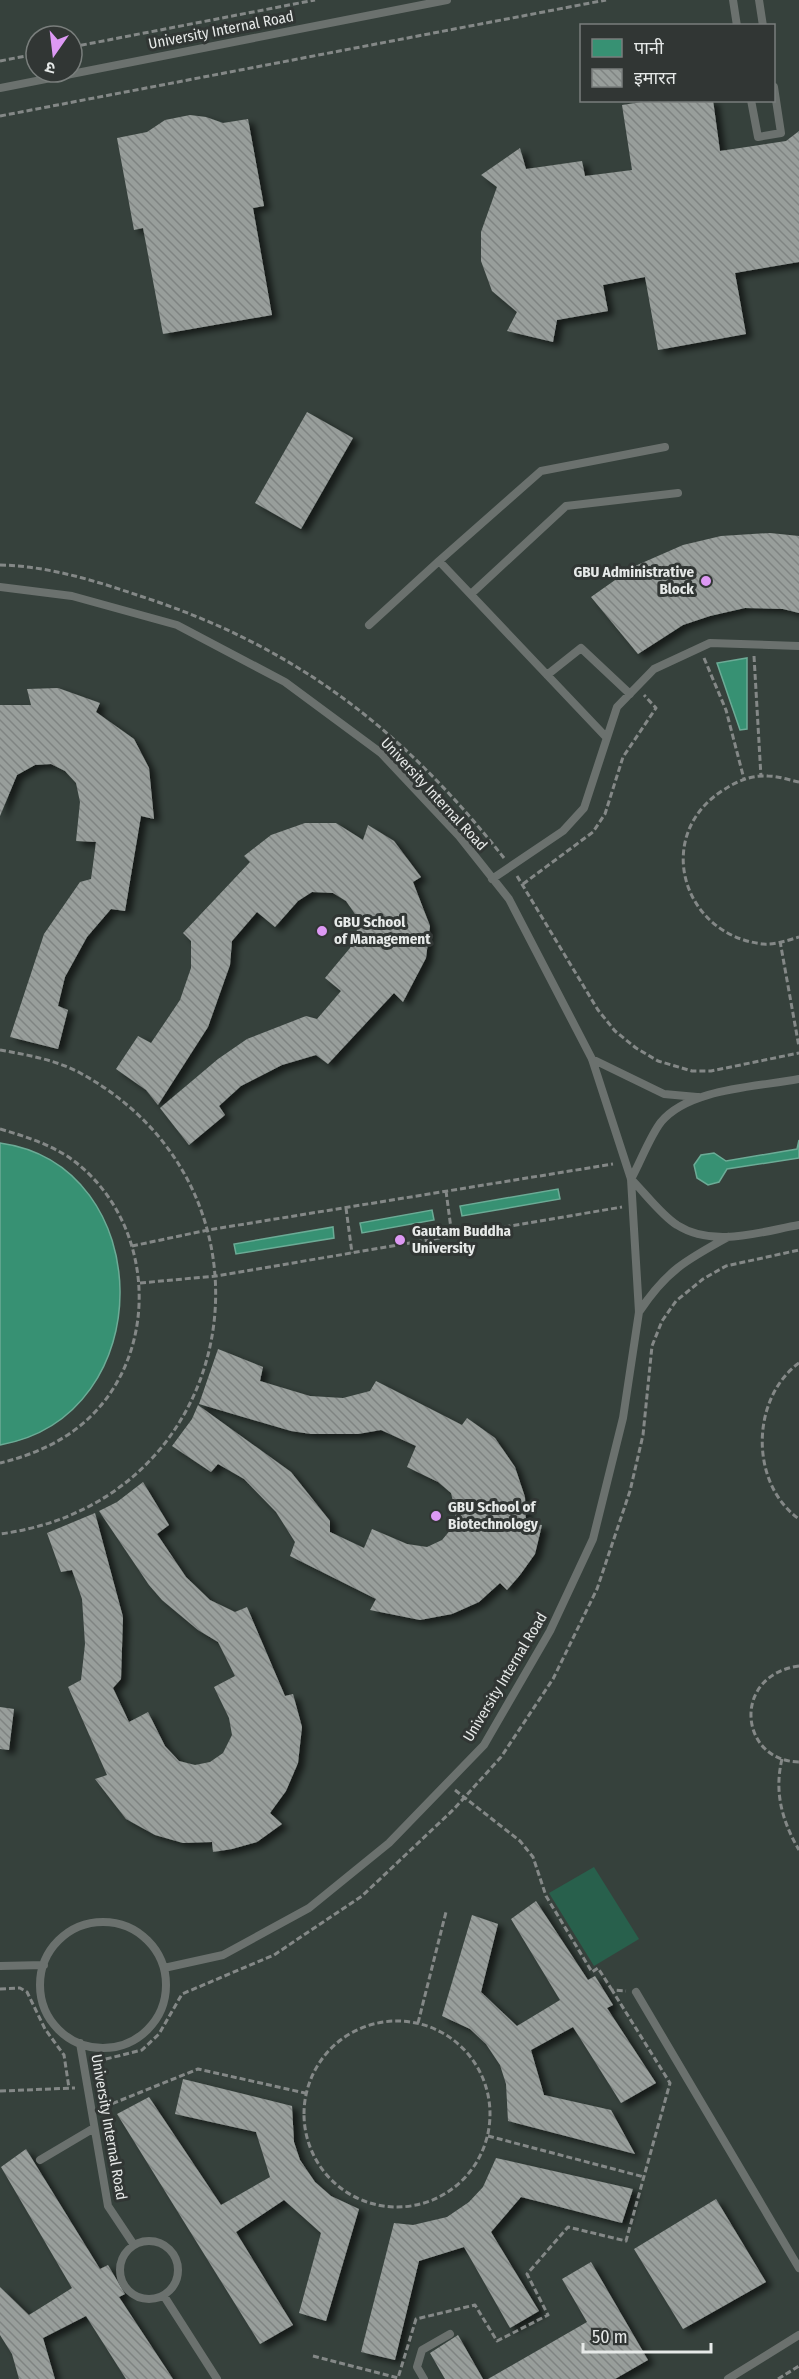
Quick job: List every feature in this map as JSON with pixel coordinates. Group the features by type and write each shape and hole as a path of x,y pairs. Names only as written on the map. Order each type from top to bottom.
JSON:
{"lane":[{"name":"University Internal Road","path":"0,88 447,0"},
{"path":"733,0 737,24"},
{"path":"759,0 763,24"},
{"path":"751,102 758,137 781,132 775,93"},
{"path":"369,626 541,471 665,447"},
{"path":"471,594 566,506 678,493"},
{"path":"439,561 606,737"},
{"name":"University Internal Road","path":"0,587 72,596 177,625 285,682 381,753 459,836 509,899 592,1059 631,1179 639,1312 623,1418 593,1539 550,1631 484,1744 389,1843 309,1908 223,1955 164,1968"},
{"path":"492,879 563,831 584,808 617,707 654,669 710,643 799,646"},
{"path":"547,675 581,648 630,694"},
{"path":"592,1059 664,1094 697,1097 799,1079"},
{"path":"697,1097 674,1109 659,1124 631,1179 675,1224 697,1235 729,1237 799,1225"},
{"name":"University Internal Road","path":"639,1312 657,1286 684,1260 729,1237"},
{"name":"University Internal Road","path":"107,1922 134,1930 156,1951 164,1968 167,1990 158,2016 141,2036 120,2046 96,2048 80,2043 55,2027 42,2002 40,1982 44,1965 48,1954 64,1935 86,1924 107,1922"},
{"path":"0,1966 44,1965"},
{"path":"636,1992 799,2268"},
{"name":"University Internal Road","path":"80,2043 108,2206 134,2245"},
{"path":"40,2160 94,2128"},
{"path":"146,2241 157,2242 167,2247 175,2255 178,2278 165,2296 142,2299 130,2293 124,2285 120,2272 121,2263 126,2252 134,2245 146,2241"},
{"path":"165,2296 217,2379"},
{"path":"424,2379 417,2367 422,2350 450,2334"},
{"path":"729,2379 799,2335"}],"path":[{"path":"84,45 315,0"},
{"path":"0,116 606,0"},
{"path":"0,61 24,56"},
{"path":"754,644 754,685 761,777"},
{"path":"700,648 726,710 744,779"},
{"path":"799,782 768,776 744,779 708,799 689,826 682,858 688,892 706,918 735,938 765,944 799,937"},
{"path":"780,941 799,1047"},
{"path":"0,1050 42,1058 81,1073 122,1099 153,1128 180,1162 204,1214 214,1254 217,1302 210,1350 192,1400 170,1436 135,1474 93,1504 51,1523 0,1534"},
{"path":"0,1129 35,1139 68,1157 92,1177 113,1204 132,1246 140,1283 138,1328 130,1354 110,1394 88,1419 57,1443 26,1457 0,1463"},
{"path":"132,1246 208,1230 626,1162"},
{"path":"446,1191 452,1236"},
{"path":"140,1283 216,1276 633,1206"},
{"path":"346,1208 352,1253"},
{"path":"0,2091 100,2086 98,2061 142,2050 159,2034 182,1994 274,1955 317,1928 362,1896 465,1798 501,1757 537,1706 574,1640 597,1589 630,1491 643,1435 652,1346 662,1321 676,1301 703,1279 726,1266 799,1250"},
{"path":"799,1363 786,1372 765,1411 761,1447 774,1489 799,1519"},
{"path":"799,1666 782,1668 766,1678 755,1693 750,1711 753,1730 763,1746 782,1759 799,1762"},
{"path":"782,1759 778,1794 785,1822 799,1850"},
{"path":"313,2356 398,2378 416,2319 475,2305 497,2341 548,2315 527,2274 568,2227 626,2241 670,2083 598,1968 592,1972 546,1896 533,1857 520,1841 447,1783"},
{"path":"418,2023 446,1912"},
{"path":"0,1989 20,1988 27,1992 45,2030 64,2055 69,2088"},
{"path":"612,1990 636,1992"},
{"path":"385,2021 418,2023 453,2039 477,2065 489,2097 488,2136 474,2168 446,2194 412,2207 375,2205 342,2190 317,2163 304,2131 305,2093 320,2060 347,2035 385,2021"},
{"path":"91,2109 110,2106 198,2069 305,2093"},
{"path":"488,2136 644,2177"},
{"path":"778,2379 799,2366"}],"shaded area":[{"name":"Gautam Buddha University","path":"0,0 799,0 799,2379 0,2379"},
{"path":"594,1867 639,1939 594,1966 549,1893"}],"water":[{"path":"747,658 747,729 740,730 717,663"},
{"path":"799,1140 799,1158 727,1169 719,1182 708,1185 697,1178 694,1165 701,1155 714,1153 726,1161 797,1149"},
{"path":"0,1143 52,1161 89,1195 112,1241 120,1291 113,1343 91,1389 53,1425 0,1445"},
{"path":"558,1189 560,1199 462,1216 460,1206"},
{"path":"432,1210 434,1220 362,1233 360,1223"},
{"path":"333,1227 334,1238 236,1254 234,1244"}],"building":[{"path":"642,102 713,102 720,151 786,141 799,131 799,262 735,273 746,334 658,350 645,277 603,285 608,311 557,320 553,342 507,331 517,312 492,291 481,261 481,232 497,187 481,175 520,148 526,169 582,161 585,176 632,170 622,105"},
{"path":"190,115 206,117 223,123 248,119 264,206 253,208 272,315 163,334 143,228 134,230 117,138 147,132 165,120"},
{"path":"307,412 353,438 301,529 255,503"},
{"name":"GBU Administrative Block","path":"770,533 799,536 799,613 783,609 745,608 710,616 683,625 638,654 591,597 635,566 683,545 721,536"},
{"path":"58,688 100,703 96,712 134,739 149,768 154,819 141,816 125,911 111,909 87,937 65,977 58,1006 68,1010 58,1049 10,1037 44,934 80,882 91,879 96,842 76,841 80,802 76,783 65,771 51,764 35,765 17,775 0,816 0,705 31,705 27,689"},
{"path":"305,823 336,823 363,840 368,825 394,841 421,877 413,882 430,926 426,958 403,1002 394,993 328,1064 316,1055 282,1065 241,1086 219,1106 225,1115 189,1145 160,1108 218,1059 247,1039 306,1016 317,1019 341,991 325,978 350,948 357,930 355,914 346,901 333,893 312,892 298,901 275,927 257,912 232,941 230,965 208,1027 158,1105 146,1090 116,1069 138,1036 151,1043 180,1000 191,968 191,941 183,933 250,862 244,856 271,835"},
{"path":"218,1349 263,1367 260,1381 310,1396 343,1398 370,1391 376,1381 462,1425 467,1418 495,1438 515,1467 525,1497 526,1524 542,1525 535,1554 507,1590 500,1583 479,1602 452,1614 420,1620 370,1610 376,1599 290,1556 295,1542 276,1512 244,1479 218,1464 211,1472 172,1446 192,1419 198,1405 291,1472 330,1521 330,1532 364,1548 372,1529 407,1544 427,1547 442,1540 452,1528 456,1513 451,1493 438,1482 407,1467 416,1446 381,1430 358,1434 311,1434 291,1431 199,1404"},
{"path":"143,1482 169,1525 157,1534 186,1577 210,1600 235,1612 247,1607 285,1696 293,1694 302,1727 298,1763 286,1791 270,1813 282,1824 257,1842 232,1849 213,1852 212,1842 183,1843 155,1835 126,1819 95,1779 107,1775 68,1687 81,1680 85,1644 82,1599 72,1570 61,1572 47,1533 95,1513 123,1617 121,1679 113,1688 129,1722 148,1712 165,1746 179,1761 195,1765 210,1762 223,1753 232,1735 229,1718 214,1687 235,1676 218,1642 198,1630 162,1600 149,1585 99,1511 117,1502"},
{"path":"0,1707 14,1709 9,1750 0,1749"},
{"path":"536,1901 588,1980 595,1976 613,2005 607,2008 656,2083 621,2103 573,2027 531,2050 544,2095 611,2110 635,2154 508,2121 506,2084 500,2065 486,2044 470,2029 442,2016 472,1915 498,1924 481,1992 517,2026 560,2000 511,1919"},
{"path":"183,2079 292,2106 294,2142 300,2160 315,2182 331,2196 359,2209 326,2321 299,2313 321,2233 284,2200 236,2232 293,2325 260,2344 117,2114 149,2097 221,2205 270,2177 256,2132 175,2114"},
{"path":"26,2149 100,2269 108,2265 125,2294 119,2297 173,2379 126,2379 86,2316 43,2338 55,2379 19,2379 12,2354 0,2335 0,2287 29,2315 72,2288 1,2167"},
{"path":"496,2158 633,2189 622,2223 521,2197 491,2232 539,2311 510,2328 464,2247 419,2261 395,2360 361,2352 394,2223 413,2225 447,2217 469,2202 483,2187"},
{"path":"716,2199 766,2282 683,2329 634,2249"},
{"path":"591,2262 648,2360 615,2379 488,2379 587,2322 562,2279"},
{"path":"458,2335 483,2379 445,2379 430,2353"}],"place":[{"name":"GBU Administrative Block","path":"706,581"},
{"name":"GBU School of Management","path":"322,931"},
{"name":"Gautam Buddha University","path":"400,1240"},
{"name":"GBU School of Biotechnology","path":"436,1516"}]}
